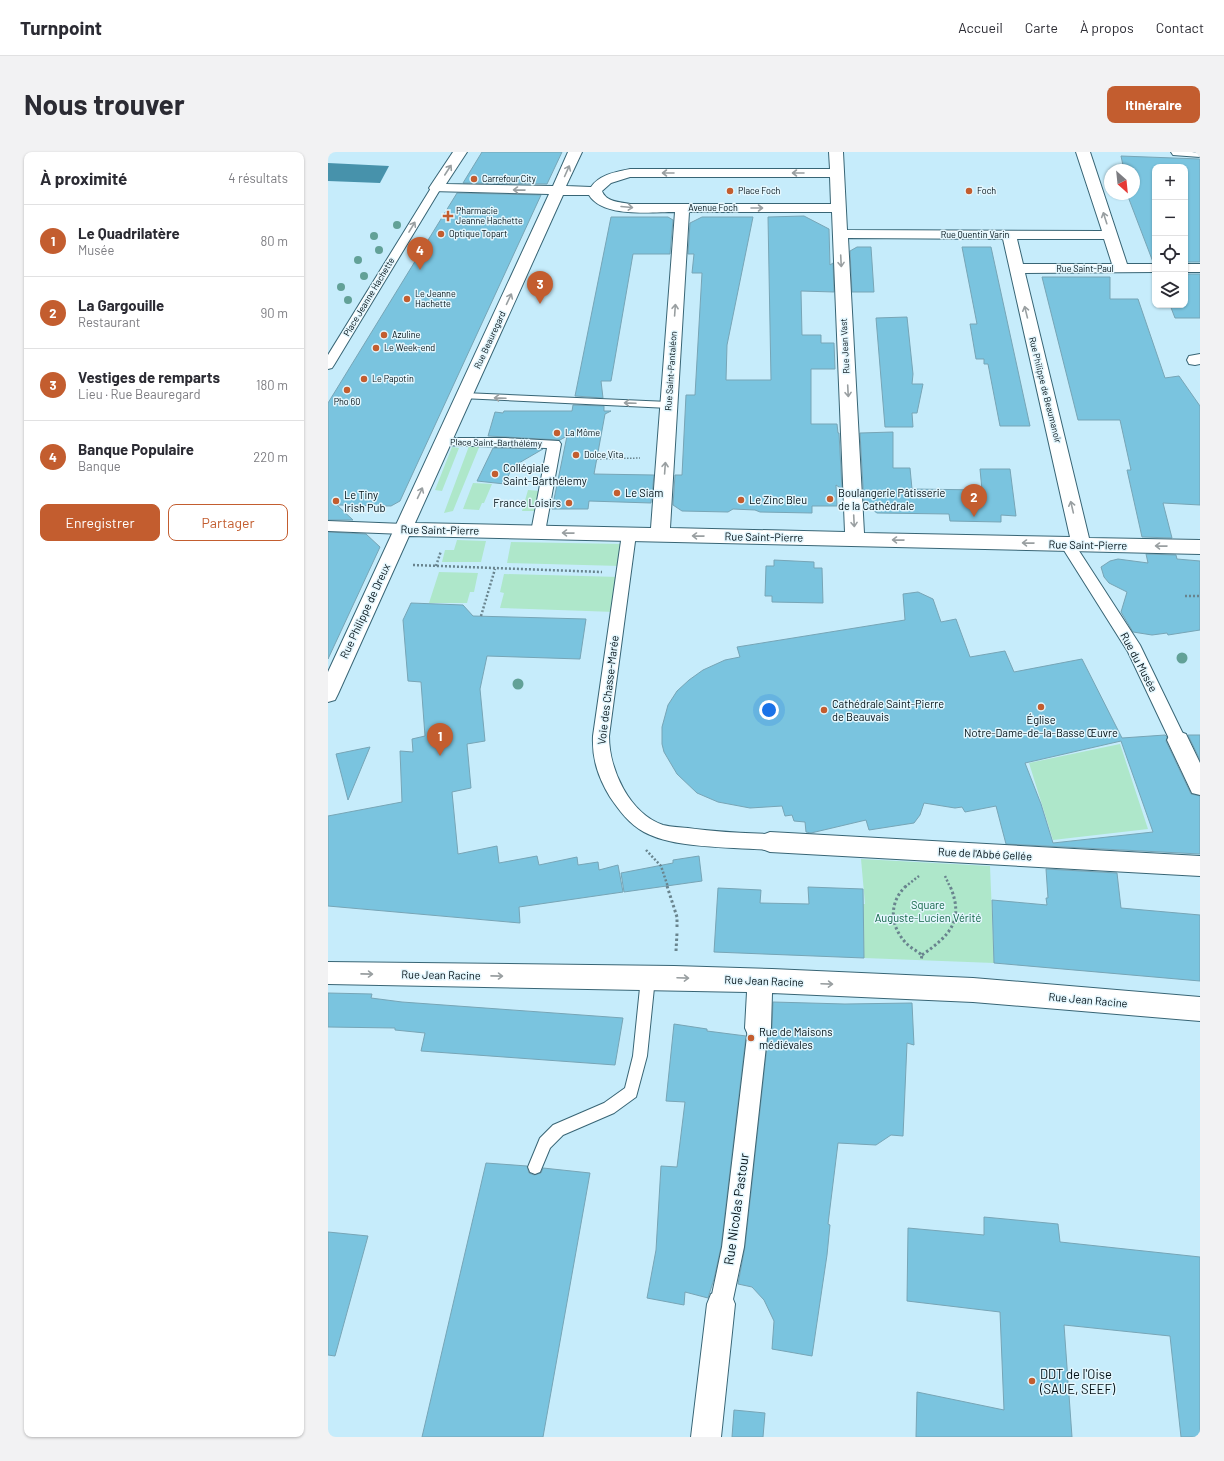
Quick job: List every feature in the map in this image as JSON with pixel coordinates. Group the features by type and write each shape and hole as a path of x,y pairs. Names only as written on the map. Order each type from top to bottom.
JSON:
{"street":[{"name":"Place Jeanne Hachette","path":"330,359 460,152"},
{"name":"Rue Beauregard","path":"404,529 575,152"},
{"name":"Rue Jean Vast","path":"836,152 855,539"},
{"path":"1083,152 1121,268"},
{"path":"1178,152 1200,153"},
{"path":"436,188 595,191 597,186 606,180 622,175 638,173 837,173"},
{"name":"Avenue Foch","path":"595,191 596,196 600,199 616,206 630,208 839,208"},
{"name":"Rue Saint-Pantaléon","path":"660,535 682,208"},
{"name":"Rue Quentin Varin","path":"840,234 1110,235"},
{"name":"Rue Philippe de Beaumanoir","path":"1009,235 1074,544"},
{"name":"Rue Saint-Paul","path":"1016,269 1152,268"},
{"path":"1188,268 1200,268"},
{"name":"Place Saint-Barthélémy","path":"444,442 554,444 538,532"},
{"name":"Rue Saint-Pierre","path":"328,526 1200,547"},
{"name":"Rue Philippe de Dreux","path":"328,694 386,564 404,529"},
{"name":"Voie des Chasse-Marée","path":"629,534 600,748 608,778 620,799 642,822 656,830 672,834 770,842"},
{"name":"Rue du Musée","path":"1074,544 1135,649 1200,786"},
{"name":"Rue de l'Abbé Gellée","path":"770,842 1200,866"},
{"name":"Rue Jean Racine","path":"328,973 760,981 973,990 1200,1009"},
{"name":"Rue Nicolas Pastour","path":"706,1437 721,1304 737,1220 758,1028 760,981"}],"lane":[{"path":"464,396 669,405"},
{"path":"535,1167 545,1143 558,1130 609,1108 631,1092 640,1056 648,978"}],"path":[{"path":"597,459 666,458"},
{"path":"386,564 624,573"},
{"path":"481,616 495,569"},
{"path":"1185,596 1200,596"},
{"path":"642,822 647,852 661,866 677,917 677,948"},
{"path":"922,955 907,944 898,932 893,920 893,909 895,900 904,888 927,868 936,851"},
{"path":"919,988 922,955 946,936 952,928 957,915 956,901 942,871 936,851"}],"green space":[{"path":"480,445 453,511 444,513 469,446"},
{"path":"452,447 459,448 442,491 435,490"},
{"path":"473,483 492,484 484,503 482,503 479,510 463,509"},
{"path":"528,490 540,491 536,511 522,511"},
{"path":"457,540 486,541 481,562 442,562 445,550 454,550"},
{"path":"511,542 624,544 621,566 507,563"},
{"path":"439,572 478,573 474,592 470,592 467,603 429,603"},
{"path":"504,574 620,577 615,612 500,608 504,593 500,592"},
{"path":"1120,744 1148,829 1053,840 1029,763"},
{"name":"Square Auguste-Lucien Vérité","path":"861,859 990,866 994,963 864,958 863,904 865,904"}],"water":[{"path":"328,163 389,166 380,183 328,181"}],"building":[{"path":"482,152 562,152 547,184 463,183"},
{"path":"1121,156 1200,159 1200,262 1188,262 1188,164 1152,164 1152,259 1129,200 1140,200 1140,164 1123,164"},
{"path":"457,193 541,195 400,501 391,506 337,505 353,520 328,520 328,403"},
{"path":"804,216 829,229 830,265 833,263 834,292 801,291 802,335 821,335 821,343 834,343 835,369 811,369 811,424 837,424 839,433 842,489 836,485 837,506 812,506 812,513 760,512 755,510 733,509 728,512 682,511 673,505 675,475 682,475 686,395 695,395 702,273 692,273 694,254 688,254 690,223 702,217 753,217 727,345 726,380 771,380 768,217"},
{"path":"611,217 668,217 673,220 670,254 633,254 611,381 601,381 603,398 575,396"},
{"path":"857,247 871,247 874,292 852,292 850,251"},
{"path":"962,247 991,247 1030,426 1000,426 988,364 984,364 984,359 976,359 970,324 977,324"},
{"path":"1188,274 1200,274 1200,318 1175,318 1171,308 1188,308"},
{"path":"1042,277 1110,277 1110,299 1138,299 1165,378 1179,376 1200,406 1200,505 1163,503 1172,538 1142,537 1127,470 1131,470 1120,420 1078,420"},
{"path":"907,317 913,374 912,384 923,384 917,413 912,413 913,427 885,427 876,318"},
{"path":"573,405 604,406 604,411 611,411 605,414 594,474 654,475 651,503 589,501 588,509 552,509 567,436 560,440 488,436 495,412 572,411"},
{"path":"893,432 893,468 910,468 912,489 982,490 980,469 1010,469 1016,516 1001,515 1001,522 950,521 949,514 877,513 864,504 860,433"},
{"path":"493,448 543,449 512,467 505,484 477,481"},
{"path":"328,532 366,534 380,547 328,659"},
{"path":"1146,554 1176,555 1177,559 1200,561 1200,630 1168,635 1167,633 1152,635 1133,632 1121,612 1127,592 1109,583 1104,577 1101,567 1110,561 1118,559 1148,563"},
{"path":"774,560 814,562 814,568 822,568 823,603 772,602 772,596 765,596 766,566 774,566"},
{"name":"Cathédrale Saint-Pierre de Beauvais","path":"918,592 933,599 941,622 956,619 970,657 1005,651 1014,672 1082,659 1122,738 1165,735 1167,737 1166,741 1191,794 1200,796 1200,854 1006,844 996,806 965,812 962,807 955,808 924,803 920,815 914,823 869,830 866,820 811,833 806,832 805,822 794,821 792,815 785,816 782,806 750,808 718,802 697,793 677,774 664,752 662,744 662,727 668,705 677,691 689,680 703,670 725,660 740,657 737,647 905,620 903,594","holes":["1121,741 1153,832 1053,843 1041,804 1025,763"]},
{"path":"411,603 463,605 473,616 586,619 580,659 487,656 480,689 485,741 467,744 471,788 452,792 458,854 497,846 499,863 537,856 539,865 577,857 578,865 598,862 599,870 618,865 623,892 519,907 520,923 328,906 328,816 402,802 400,751 413,752 412,739 425,736 421,682 408,681 403,620"},
{"path":"1188,735 1200,735 1200,760"},
{"path":"370,747 348,800 336,754"},
{"path":"699,856 702,881 624,892 621,873 673,863 673,860"},
{"path":"1046,869 1117,873 1121,908 1200,915 1200,981 994,963 992,900 1047,905"},
{"path":"808,887 863,889 864,958 714,952 718,888 761,890 760,903 809,904"},
{"path":"328,993 372,994 371,998 402,1002 623,1018 615,1065 421,1051 425,1033 395,1030 395,1028 328,1027"},
{"path":"773,1002 845,1004 912,1003 914,1045 907,1043 903,1136 891,1135 876,1145 838,1143 828,1224 830,1225 827,1255 812,1356 772,1349 774,1321 764,1300 752,1287 738,1284 745,1247 768,1037 772,1028"},
{"path":"674,1024 707,1029 707,1031 746,1036 721,1247 714,1279 708,1298 685,1292 684,1305 647,1298 656,1250 661,1166 677,1167 685,1102 666,1101"},
{"path":"486,1163 527,1166 529,1173 534,1175 541,1173 543,1168 590,1173 543,1437 422,1437"},
{"path":"984,1217 1058,1224 1060,1242 1200,1257 1200,1437 1181,1437 1170,1336 1064,1325 1072,1437 916,1437 917,1392 1004,1410 1000,1312 907,1301 908,1228 984,1235"},
{"path":"328,1232 368,1236 335,1356 328,1355"},
{"path":"734,1410 765,1413 763,1437 732,1437"}],"place":[{"name":"Carrefour City","path":"474,179"},
{"name":"Place Foch","path":"730,191"},
{"name":"Foch","path":"969,191"},
{"name":"Pharmacie Jeanne Hachette","path":"448,216"},
{"name":"Optique Topart","path":"441,234"},
{"name":"Banque Populaire","path":"420,270"},
{"name":"Le Jeanne Hachette","path":"407,299"},
{"name":"Vestiges de remparts","path":"540,304"},
{"name":"Azuline","path":"384,335"},
{"name":"Le Week-end","path":"376,348"},
{"name":"Le Papotin","path":"364,379"},
{"name":"Pho 60","path":"347,390"},
{"name":"La Môme","path":"557,433"},
{"name":"Dolce Vita","path":"576,455"},
{"name":"Collégiale Saint-Barthélemy","path":"495,474"},
{"name":"Le Siam","path":"617,493"},
{"name":"Boulangerie Pâtisserie de la Cathédrale","path":"830,499"},
{"name":"Le Zinc Bleu","path":"741,500"},
{"name":"Le Tiny Irish Pub","path":"336,501"},
{"name":"France Loisirs","path":"569,503"},
{"name":"La Gargouille","path":"974,517"},
{"name":"Église Notre-Dame-de-la-Basse Œuvre","path":"1041,707"},
{"name":"Cathédrale Saint-Pierre de Beauvais","path":"824,710"},
{"name":"Le Quadrilatère","path":"440,756"},
{"name":"Rue de Maisons médiévales","path":"751,1038"},
{"name":"DDT de l'Oise (SAUE, SEEF)","path":"1032,1381"}]}
